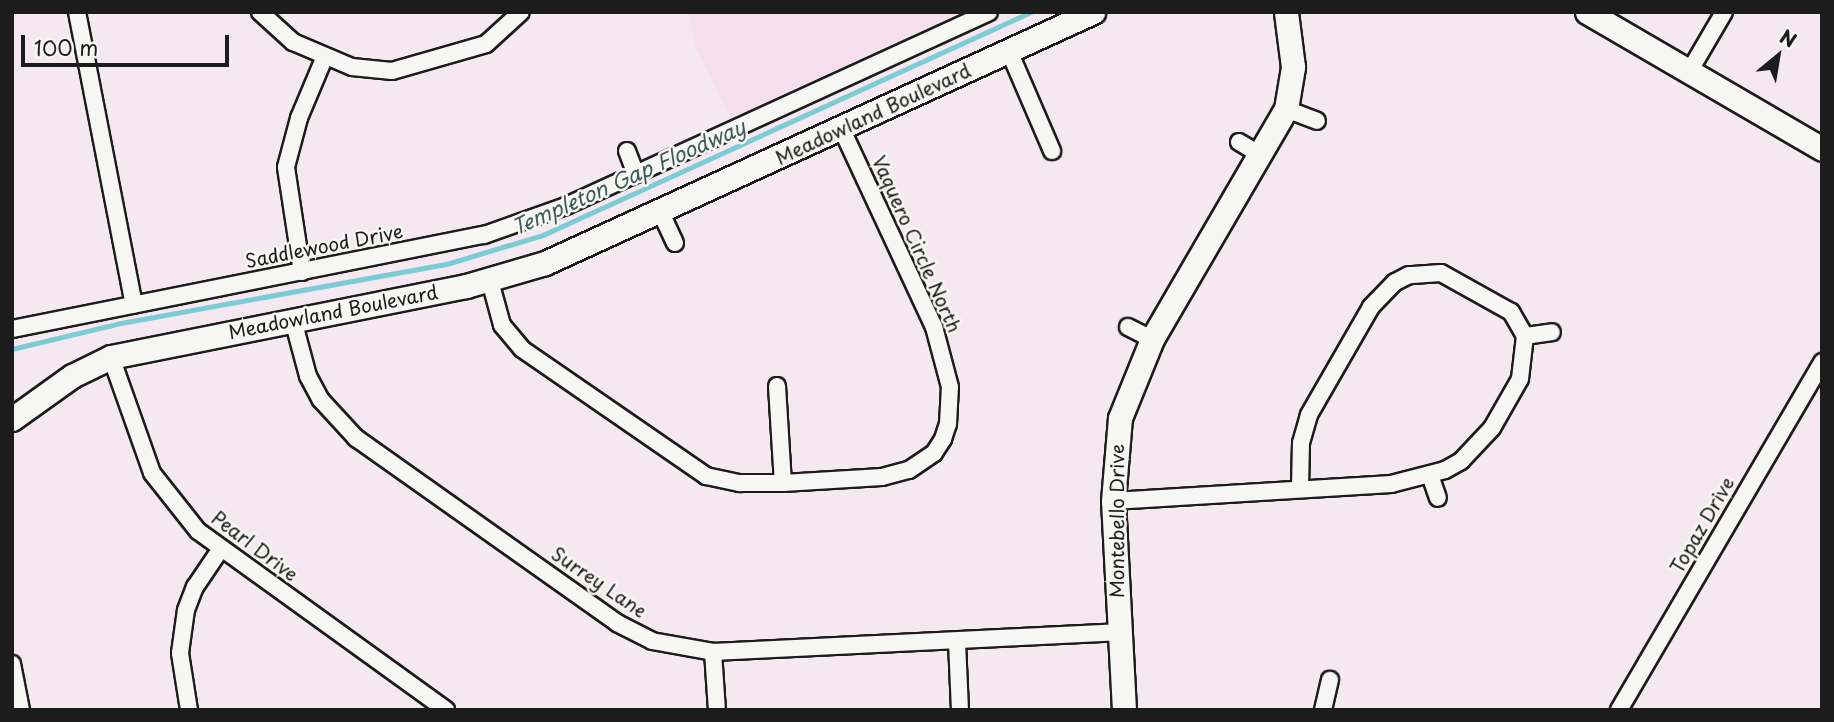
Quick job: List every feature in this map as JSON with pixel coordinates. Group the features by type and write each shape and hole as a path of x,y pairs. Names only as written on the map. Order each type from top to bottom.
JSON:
{"street":[{"path":"77,12 134,304"},
{"path":"260,12 278,32 325,56 373,70 410,68 486,44 522,12"},
{"name":"Saddlewood Drive","path":"12,329 484,235 636,174 989,12"},
{"name":"Meadowland Boulevard","path":"12,419 72,376 111,357 490,281 545,263 661,213 1093,12"},
{"name":"Montebello Drive","path":"1124,710 1113,501 1120,418 1152,339 1262,156 1286,109 1293,67 1286,12"},
{"path":"1587,12 1822,149"},
{"path":"1689,72 1724,12"},
{"path":"1009,51 1052,151"},
{"path":"302,272 286,167 299,118 325,56"},
{"path":"1286,109 1317,121"},
{"name":"Vaquero Circle North","path":"490,281 502,325 510,338 691,469 740,483 810,481 909,470 934,453 948,424 950,387 934,327 842,130"},
{"path":"1239,142 1262,156"},
{"path":"627,151 636,174"},
{"path":"661,213 675,243"},
{"path":"1113,501 1391,484 1430,475 1461,461 1492,428 1524,367 1525,336 1511,312 1456,279 1424,273 1395,282 1371,307 1309,415 1301,443 1300,488"},
{"name":"Surrey Lane","path":"293,320 314,388 356,438 617,623 669,647 713,652 1118,632"},
{"path":"1128,327 1152,339"},
{"path":"1525,336 1552,332"},
{"name":"Pearl Drive","path":"111,357 152,474 181,512 220,550 446,710"},
{"name":"Topaz Drive","path":"1619,710 1822,362"},
{"path":"777,386 783,483"},
{"path":"1430,475 1438,498"},
{"path":"189,710 180,653 186,610 220,550"},
{"path":"957,642 960,710"},
{"path":"713,652 717,710"},
{"path":"12,664 21,710"},
{"path":"1324,710 1329,680"}],"shaded area":[{"path":"689,12 960,12 730,118 695,46"}],"waterway":[{"name":"Templeton Gap Floodway","path":"12,349 121,323 450,263 543,235 1031,12"}]}
